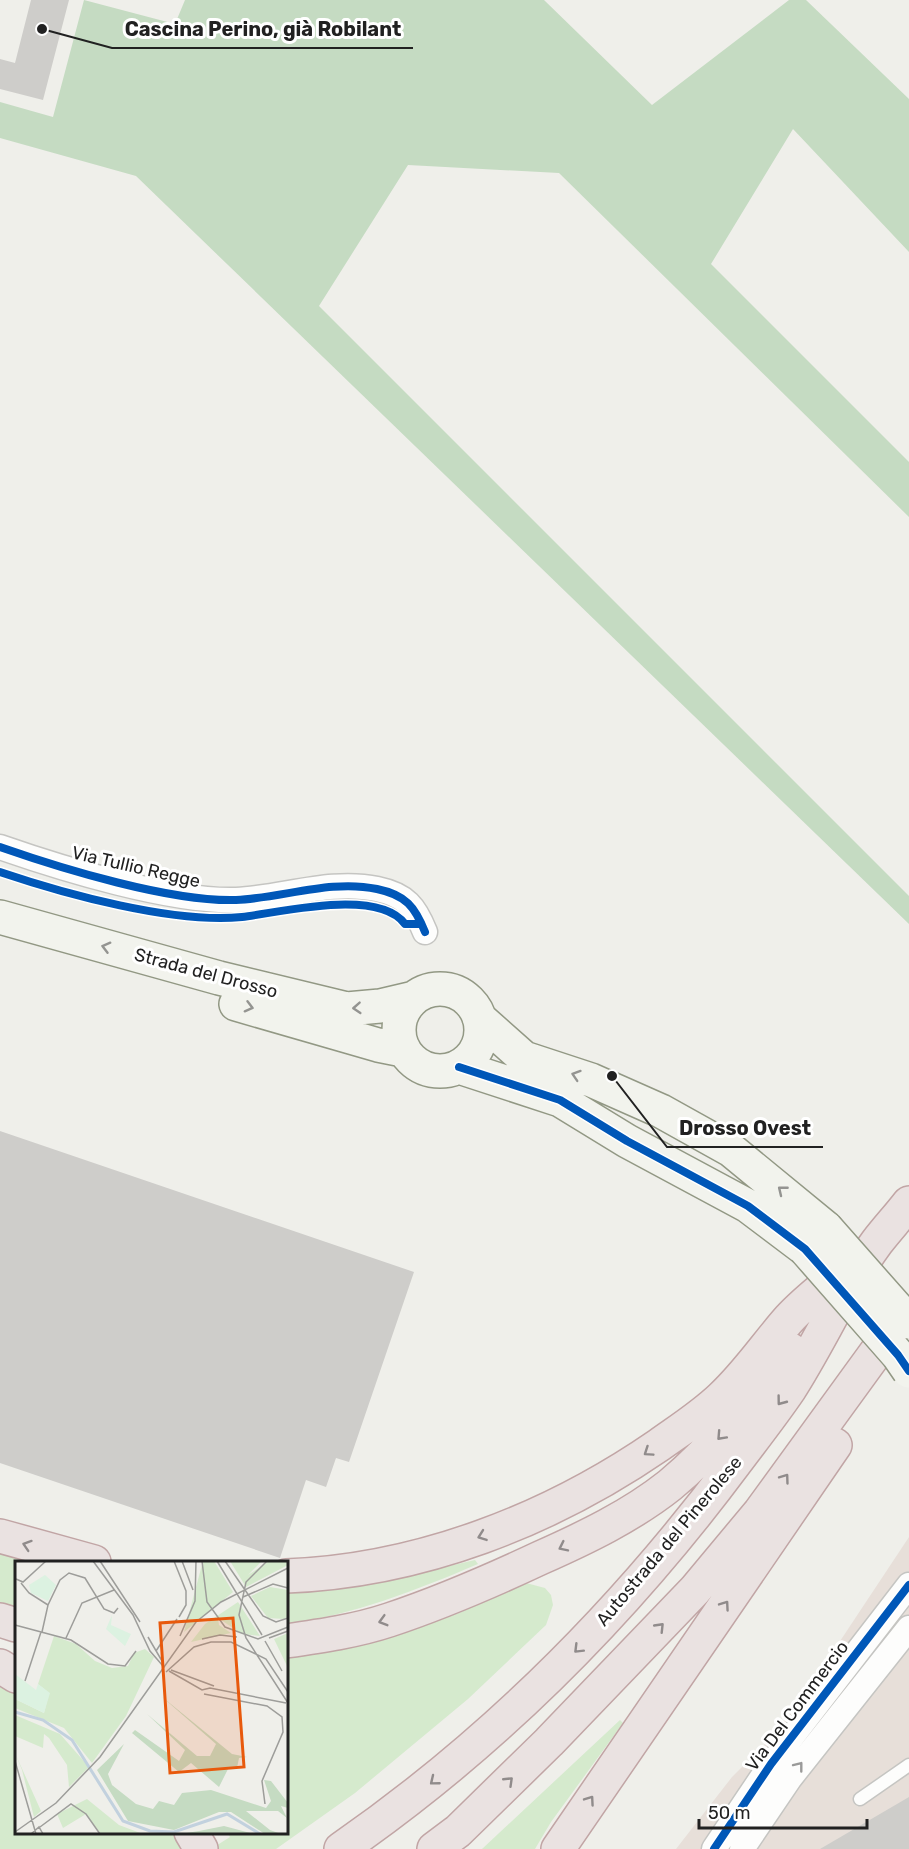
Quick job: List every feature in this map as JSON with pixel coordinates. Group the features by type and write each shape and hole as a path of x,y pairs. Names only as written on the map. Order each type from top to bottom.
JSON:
{"highway":[{"name":"Autostrada del Pinerolese","path":"341,1849 435,1780 521,1705 642,1581 789,1390 876,1243 909,1203"},
{"path":"288,1576 356,1569 406,1560 450,1547 547,1511 602,1482 688,1425 721,1398 790,1317 876,1243"},
{"path":"288,1641 344,1632 387,1621 429,1605 561,1549 638,1507 668,1486 722,1436 876,1243"},
{"path":"434,1849 458,1831 549,1743 695,1590 760,1512 909,1307"},
{"path":"558,1849 785,1520 909,1330"},
{"path":"0,1536 87,1561"},
{"path":"0,1620 15,1625"},
{"path":"0,1666 15,1675"},
{"path":"192,1834 201,1849"}],"street":[{"name":"Via Tullio Regge","path":"0,847 111,880 189,896 236,900 352,885 379,890 402,898 418,912 425,932"},
{"name":"Strada del Drosso","path":"0,917 219,978 347,1009 380,1006 414,998"},
{"name":"Strada del Drosso","path":"0,940 403,1050"},
{"path":"479,1018 480,1040 476,1050 459,1067 447,1071 434,1071 421,1067 403,1050 398,1027 405,1007 414,998 425,992 448,990 468,1000 479,1018 524,1059 591,1080 651,1107 731,1150 816,1239 909,1322"},
{"path":"459,1067 560,1100 627,1141 748,1206 816,1239 909,1371"},
{"name":"Via Del Commercio","path":"714,1849 771,1764 909,1585"},
{"path":"742,1849 790,1778 909,1628"}],"lane":[{"path":"860,1799 909,1765"}],"shaded area":[{"path":"909,1537 909,1849 676,1849 732,1777 769,1740 801,1700"}],"green space":[{"path":"84,0 175,24 185,0 544,0 652,105 789,0 806,0 909,99 909,252 793,129 711,264 909,462 909,517 559,173 408,165 319,306 909,896 909,924 136,176 0,138 0,102 53,117"},
{"path":"0,1553 26,1561 15,1561 15,1613 0,1609"},
{"path":"475,1560 478,1564 360,1608 288,1624 288,1591 393,1579"},
{"path":"526,1583 545,1588 551,1595 553,1605 546,1625 468,1699 355,1793 276,1849 211,1849 230,1837 228,1834 288,1834 288,1657 388,1637 459,1613 517,1585"},
{"path":"0,1684 15,1693 15,1834 173,1834 184,1849 0,1849"},
{"path":"620,1720 623,1723 551,1822 535,1849 482,1849"}],"building":[{"path":"31,0 69,0 43,100 0,89 0,59 15,63"},
{"path":"0,1131 414,1272 349,1462 336,1458 326,1487 306,1480 280,1558 0,1463"},
{"path":"909,1797 909,1849 820,1849"}],"cycle path":[{"path":"0,847 54,865 181,896 236,900 342,886 377,889 395,895 408,903 425,932"},
{"path":"0,872 87,898 153,912 185,916 242,917 329,905 352,905 374,907 392,913 405,924 421,924"},
{"path":"459,1067 560,1100 627,1141 748,1206 805,1249 898,1355 909,1371"},
{"path":"714,1849 771,1764 909,1585"}],"place":[{"name":"Cascina Perino, già Robilant","path":"42,29"},
{"name":"Drosso Ovest","path":"612,1076"}]}
